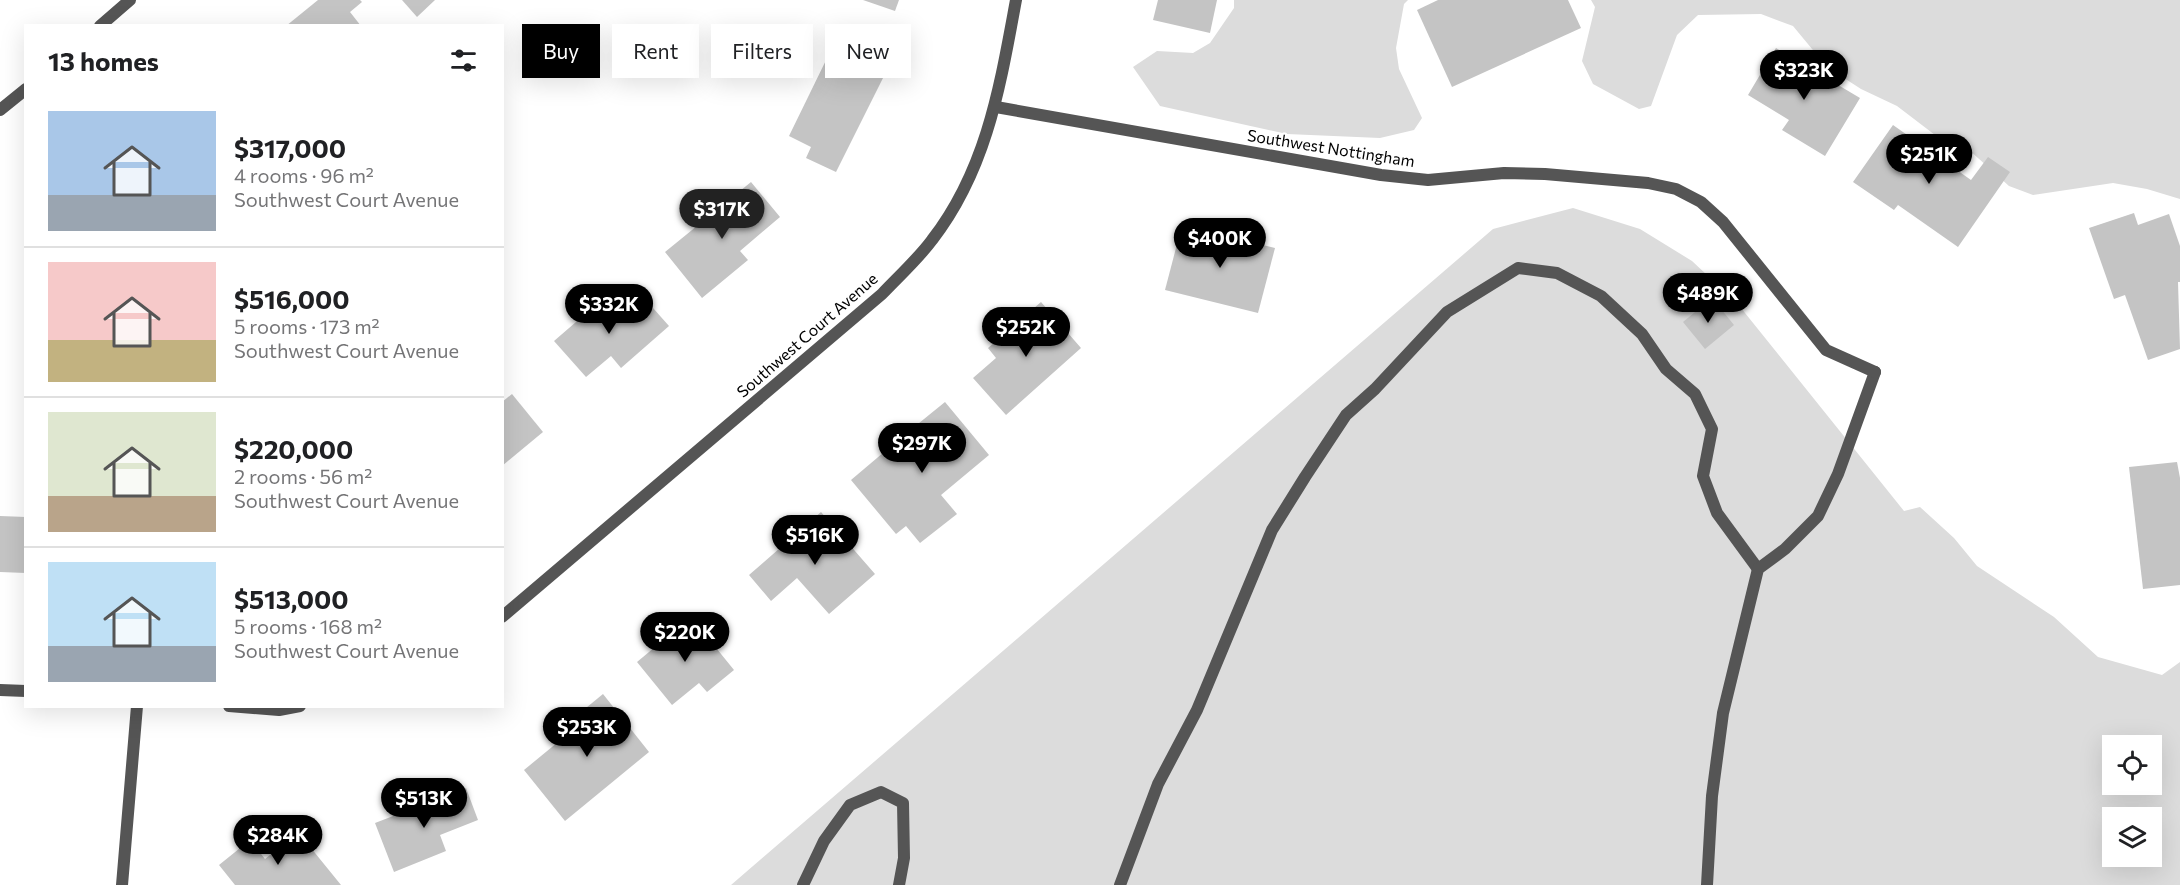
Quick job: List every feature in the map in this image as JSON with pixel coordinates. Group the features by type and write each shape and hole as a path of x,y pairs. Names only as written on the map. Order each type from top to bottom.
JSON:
{"street":[{"path":"102,24 130,0"},
{"name":"Southwest Court Avenue","path":"504,615 882,294 932,242 952,212 983,147 996,107 1016,0"},
{"path":"0,110 24,91"},
{"name":"Southwest Nottingham","path":"996,107 1381,175 1428,180 1504,173 1545,174 1648,183 1676,189 1701,202 1723,222 1826,350 1875,372 1838,474 1818,516 1785,549 1758,569"},
{"path":"1119,885 1158,784 1197,710 1272,530 1305,477 1346,415 1375,389 1447,312 1518,268 1557,273 1601,296 1641,334 1666,369 1695,394 1712,429 1703,476 1717,513 1758,569 1722,713 1712,796 1707,885"},
{"path":"0,690 24,692"},
{"path":"122,885 137,708"},
{"path":"254,708 279,710 290,708"},
{"path":"803,885 824,841 850,805 880,792 903,802 904,858 899,885"}],"shaded area":[{"path":"1234,0 1408,0 1404,4 1396,48 1399,69 1422,118 1414,130 1380,138 1287,134 1160,106 1133,67 1157,51 1193,53 1210,43 1234,8"},
{"path":"1591,0 2180,0 2180,199 2147,189 2113,183 2033,195 2009,186 1968,149 1935,135 1897,106 1861,89 1827,67 1793,26 1761,14 1698,15 1677,35 1651,106 1639,109 1593,84 1582,61 1595,7"},
{"path":"1573,208 1640,229 1692,261 1737,303 1904,511 1920,507 1954,538 1977,566 2054,617 2098,657 2162,675 2180,662 2180,885 731,885 1493,229"}],"building":[{"path":"318,0 360,0 362,2 350,12 359,24 288,24"},
{"path":"402,0 435,0 417,17"},
{"path":"863,0 899,0 895,11"},
{"path":"1158,0 1217,0 1210,33 1153,20"},
{"path":"1438,0 1568,0 1581,28 1452,87 1417,10"},
{"path":"1776,48 1860,98 1825,156 1782,130 1789,120 1748,95"},
{"path":"825,62 825,78 883,78 836,172 806,158 811,147 789,136"},
{"path":"1893,125 1971,180 1988,157 2010,172 1958,247 1898,205 1894,210 1853,182"},
{"path":"751,182 780,217 740,251 748,260 702,298 665,252"},
{"path":"2134,213 2138,225 2169,214 2180,246 2180,282 2178,282 2180,349 2148,360 2125,295 2114,299 2089,228"},
{"path":"1182,225 1275,248 1258,313 1165,290"},
{"path":"613,290 639,319 653,308 669,326 621,368 611,356 586,377 554,341"},
{"path":"1712,298 1734,325 1705,349 1683,322"},
{"path":"1041,302 1081,348 1006,415 973,378 996,358 988,348"},
{"path":"512,394 543,432 504,464 504,400"},
{"path":"945,402 989,455 941,495 957,514 920,543 906,526 896,534 851,480 890,447 897,455 915,440 908,432"},
{"path":"2177,462 2180,478 2180,585 2143,589 2129,467"},
{"path":"821,512 875,574 829,614 797,578 771,601 749,575"},
{"path":"0,516 24,517 24,573 0,572"},
{"path":"691,617 734,670 707,692 699,683 672,705 637,662"},
{"path":"603,694 649,752 565,821 524,770 569,733 564,726"},
{"path":"466,788 478,820 440,835 446,851 394,872 375,823"},
{"path":"298,832 341,885 235,885 219,865 250,840 265,859"}]}
